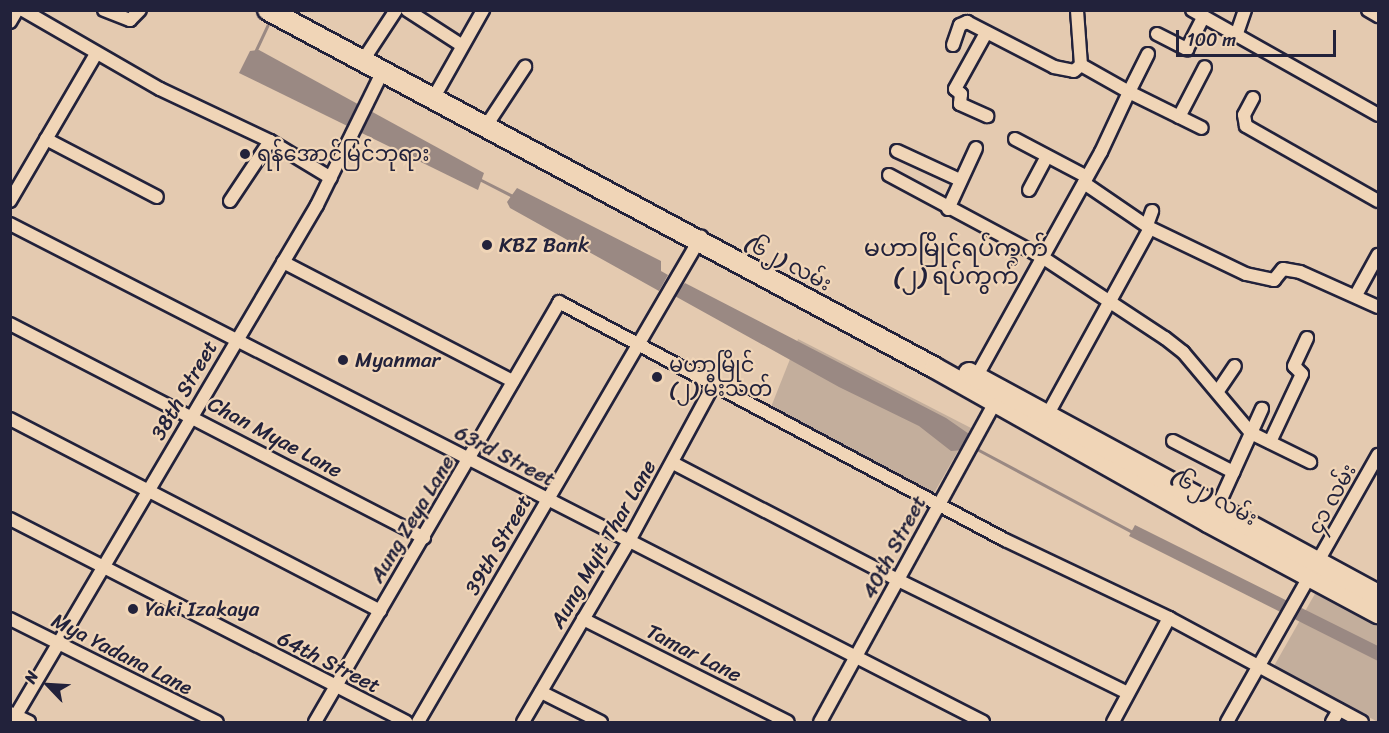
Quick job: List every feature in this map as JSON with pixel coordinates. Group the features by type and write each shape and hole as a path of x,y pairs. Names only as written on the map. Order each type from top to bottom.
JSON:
{"main road":[{"name":"(၆၂) လမ်း","path":"275,12 438,90 701,238"},
{"name":"(၆၂) လမ်း","path":"365,57 382,73 974,382 1315,569 1378,595"},
{"name":"(၆၂) လမ်း","path":"1044,421 1217,508 1315,569 1378,613"}],"street":[{"path":"10,22 17,10"},
{"path":"23,10 160,89 270,141 331,178"},
{"path":"104,10 130,20 140,10"},
{"path":"365,57 396,10"},
{"path":"407,10 461,45"},
{"path":"438,90 461,45 483,10"},
{"path":"1077,10 1081,66"},
{"path":"1192,10 1378,115"},
{"path":"1236,36 1245,10"},
{"path":"1368,10 1378,16"},
{"path":"1157,34 1186,49 1203,17"},
{"path":"953,45 964,22 1062,70 1074,71 1081,66"},
{"path":"986,33 955,88 962,94 960,104 987,116"},
{"path":"10,201 96,54"},
{"path":"974,382 1086,180 1148,54"},
{"path":"1081,66 1202,128"},
{"path":"490,120 525,67"},
{"path":"1179,117 1205,67"},
{"name":"38th Street","path":"13,717 60,644 191,414 283,262 331,178 382,73"},
{"path":"1253,98 1244,115 1246,126 1378,201"},
{"path":"46,139 157,197"},
{"path":"1015,139 1086,180 1149,227 1257,278 1274,280 1283,269 1356,295 1378,307"},
{"path":"230,201 270,141"},
{"path":"948,209 976,148"},
{"path":"897,151 960,180"},
{"path":"1029,190 1047,156"},
{"path":"889,175 948,209 1042,257 1109,301 1183,352 1218,391 1251,434 1310,462"},
{"path":"1044,421 1149,227 1152,211"},
{"name":"63rd Street","path":"10,224 983,723"},
{"name":"39th Street","path":"418,723 674,280 701,238"},
{"path":"1356,295 1378,255"},
{"path":"283,262 513,381"},
{"name":"Aung Zeya Lane","path":"315,723 470,460 559,302 638,344"},
{"name":"Chan Myae Lane","path":"10,324 191,414 424,538"},
{"path":"1270,442 1302,374 1294,366 1306,338"},
{"path":"638,344 939,504 1169,618 1362,723"},
{"path":"1218,391 1235,366"},
{"name":"Aung Myit Thar Lane","path":"523,723 630,541 714,384"},
{"name":"40th Street","path":"820,723 998,396"},
{"path":"1217,508 1262,409"},
{"path":"10,419 380,611"},
{"path":"1173,441 1233,472"},
{"name":"၄၁ လမ်း","path":"1227,723 1378,455"},
{"path":"673,463 898,580 1128,693"},
{"name":"64th Street","path":"10,519 406,723"},
{"path":"1113,723 1169,618"},
{"name":"Mya Yadana Lane","path":"10,619 217,723"},
{"name":"Tamar Lane","path":"583,619 788,723"},
{"path":"541,692 601,723"},
{"path":"1332,723 1339,710"},
{"path":"13,717 29,723"}],"shaded area":[{"path":"259,50 484,173 478,190 239,73 250,51"},
{"path":"517,188 661,261 661,271 668,275 659,291 510,208 507,202"},
{"path":"685,283 946,418 972,436 964,450 951,451 919,426 839,387 673,295"},
{"path":"798,339 971,428 934,493 771,407"},
{"path":"1135,525 1378,646 1378,661 1129,536"},
{"path":"1316,592 1378,625 1378,722 1274,666"}],"waterway":[{"path":"255,52 270,20"},
{"path":"481,180 512,196"},
{"path":"973,447 1134,533"}],"place":[{"name":"ရန်အောင်မြင်ဘုရား","path":"245,154"},
{"name":"KBZ Bank","path":"487,245"},
{"name":"Myanmar","path":"343,360"},
{"name":"မဟာမြိုင် (၂) မီးသတ်","path":"657,377"},
{"name":"Yaki Izakaya","path":"133,609"}],"district":[{"name":"မဟာမြိုင်ရပ်ကွက် (၂) ရပ်ကွက်","path":"956,263"}]}
